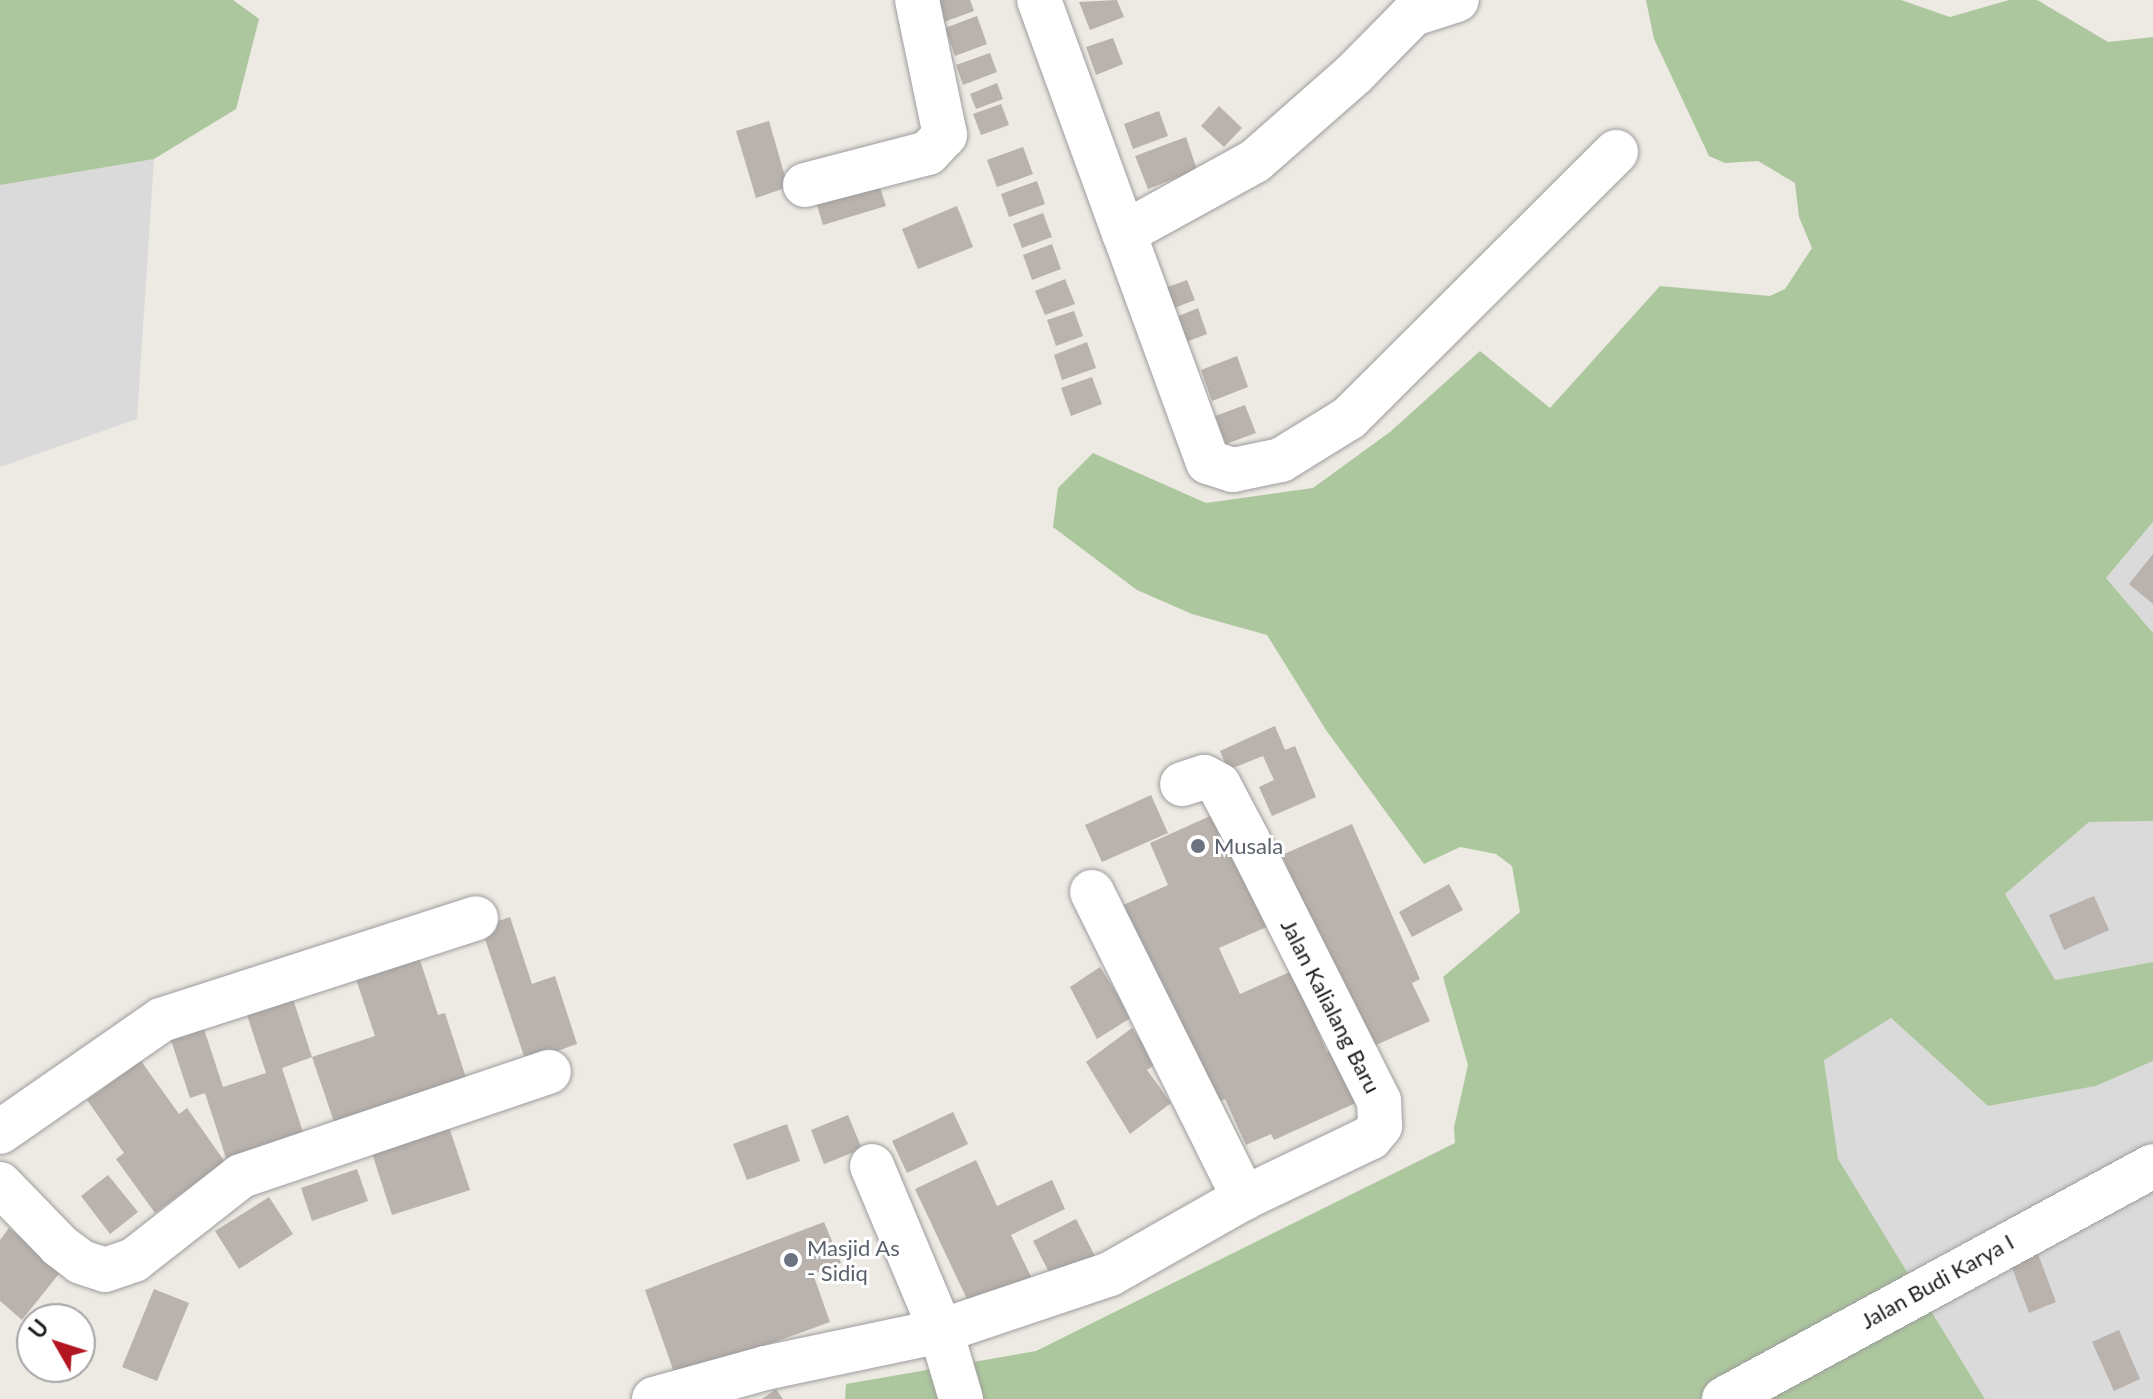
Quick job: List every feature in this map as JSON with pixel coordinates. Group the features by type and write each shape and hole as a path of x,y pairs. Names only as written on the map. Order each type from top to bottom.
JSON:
{"street":[{"path":"805,185 928,153 945,135 917,0"},
{"path":"1039,0 1208,462 1233,470 1281,460 1349,418 1616,152"},
{"path":"1124,233 1255,161 1354,74 1413,14 1457,0"},
{"name":"Jalan Kalialang Baru","path":"654,1399 765,1368 941,1331 1110,1274 1244,1198 1370,1138 1382,1113 1219,785 1204,777 1182,784"},
{"path":"1092,892 1244,1198"},
{"path":"0,1132 161,1020 476,918"},
{"path":"0,1184 60,1246 81,1262 105,1270 134,1260 241,1176 549,1072"},
{"path":"872,1166 941,1331 961,1399"},
{"name":"Jalan Budi Karya I","path":"1724,1399 2153,1166"}],"shaded area":[{"path":"154,159 137,419 0,467 0,185"},
{"path":"2153,522 2153,633 2106,578"},
{"path":"2153,821 2153,962 2055,980 2005,894 2089,822"},
{"path":"1891,1018 1988,1106 2096,1086 2153,1061 2153,1399 1985,1399 1838,1159 1824,1059"}],"green space":[{"path":"0,0 233,0 259,19 236,109 154,159 0,185"},
{"path":"1646,0 1901,0 1950,17 2009,0 2037,0 2108,42 2153,37 2153,522 2106,578 2153,633 2153,821 2089,822 2005,894 2055,980 2153,962 2153,1061 2096,1086 1988,1106 1891,1018 1824,1060 1838,1159 1985,1399 845,1399 846,1384 1036,1351 1455,1143 1454,1127 1468,1065 1443,977 1520,912 1512,866 1496,854 1460,847 1424,864 1326,730 1267,635 1192,614 1137,590 1053,527 1058,488 1093,453 1206,503 1313,488 1390,432 1480,351 1550,408 1660,286 1770,296 1785,289 1812,248 1799,217 1795,183 1758,161 1725,163 1709,156 1654,39"}],"building":[{"path":"932,0 970,0 974,11 941,23"},
{"path":"1117,0 1124,17 1090,30 1079,2"},
{"path":"977,16 987,44 955,56 945,28"},
{"path":"1113,38 1123,64 1096,75 1086,47"},
{"path":"990,53 997,72 963,85 956,65"},
{"path":"997,83 1003,99 976,109 970,94"},
{"path":"1001,104 1009,125 981,135 973,114"},
{"path":"1219,106 1242,128 1224,147 1201,126"},
{"path":"1159,111 1168,136 1133,149 1124,124"},
{"path":"769,121 788,187 756,198 736,131"},
{"path":"1186,137 1197,170 1148,189 1135,156"},
{"path":"1023,147 1033,174 997,187 987,160"},
{"path":"874,169 886,206 823,225 812,189"},
{"path":"1037,181 1045,204 1009,217 1001,194"},
{"path":"957,206 973,247 918,269 902,229"},
{"path":"1043,213 1052,237 1022,248 1013,224"},
{"path":"1052,244 1061,269 1032,280 1023,255"},
{"path":"1065,279 1075,304 1045,315 1035,291"},
{"path":"1187,280 1195,300 1169,310 1162,289"},
{"path":"1198,308 1207,334 1178,345 1169,320"},
{"path":"1074,311 1083,336 1056,346 1047,320"},
{"path":"1087,342 1096,368 1062,380 1054,355"},
{"path":"1237,356 1248,387 1212,401 1201,370"},
{"path":"1092,377 1102,404 1071,416 1061,388"},
{"path":"1245,405 1256,433 1226,444 1215,416"},
{"path":"2153,554 2153,604 2129,584"},
{"path":"1275,726 1285,750 1295,746 1316,797 1272,816 1259,787 1274,780 1263,756 1228,770 1220,751"},
{"path":"1151,795 1168,833 1102,862 1085,825"},
{"path":"1228,808 1271,925 1219,948 1240,994 1292,971 1327,1052 1336,1048 1360,1101 1274,1140 1271,1134 1246,1145 1225,1099 1210,1105 1121,906 1168,885 1150,843"},
{"path":"1352,824 1420,979 1412,983 1430,1021 1367,1049 1282,855"},
{"path":"1449,884 1463,910 1412,937 1399,912"},
{"path":"2094,896 2109,930 2064,950 2049,915"},
{"path":"510,917 532,984 555,976 577,1044 526,1062 481,927"},
{"path":"416,948 438,1015 445,1013 467,1081 335,1125 312,1057 375,1036 353,970"},
{"path":"1100,967 1132,1017 1097,1039 1070,987"},
{"path":"290,990 312,1057 282,1068 304,1135 227,1161 205,1093 190,1098 168,1031 201,1020 223,1087 266,1073 244,1006"},
{"path":"1132,1028 1157,1063 1147,1070 1171,1103 1130,1134 1086,1062"},
{"path":"141,1061 179,1114 187,1108 225,1162 155,1213 116,1159 124,1153 87,1100"},
{"path":"953,1112 968,1144 907,1173 892,1141"},
{"path":"848,1115 862,1149 824,1164 811,1130"},
{"path":"447,1121 470,1190 392,1215 370,1147"},
{"path":"787,1124 800,1161 747,1180 733,1144"},
{"path":"976,1160 997,1206 1052,1180 1065,1209 1011,1235 1035,1285 974,1314 915,1189"},
{"path":"357,1169 368,1201 312,1221 301,1188"},
{"path":"108,1175 138,1212 110,1234 81,1196"},
{"path":"269,1197 293,1234 239,1269 215,1231"},
{"path":"1076,1219 1096,1258 1053,1280 1033,1241"},
{"path":"824,1222 841,1263 813,1274 830,1322 676,1378 645,1290"},
{"path":"9,1228 62,1270 36,1303 16,1303 16,1315 0,1301 0,1240"},
{"path":"2038,1254 2056,1302 2029,1313 2011,1265"},
{"path":"154,1289 189,1303 157,1381 122,1367"},
{"path":"2119,1330 2140,1379 2114,1391 2092,1342"},
{"path":"776,1389 783,1399 762,1399"}],"place":[{"name":"Musala","path":"1198,846"},
{"name":"Masjid As - Sidiq","path":"791,1260"}]}
